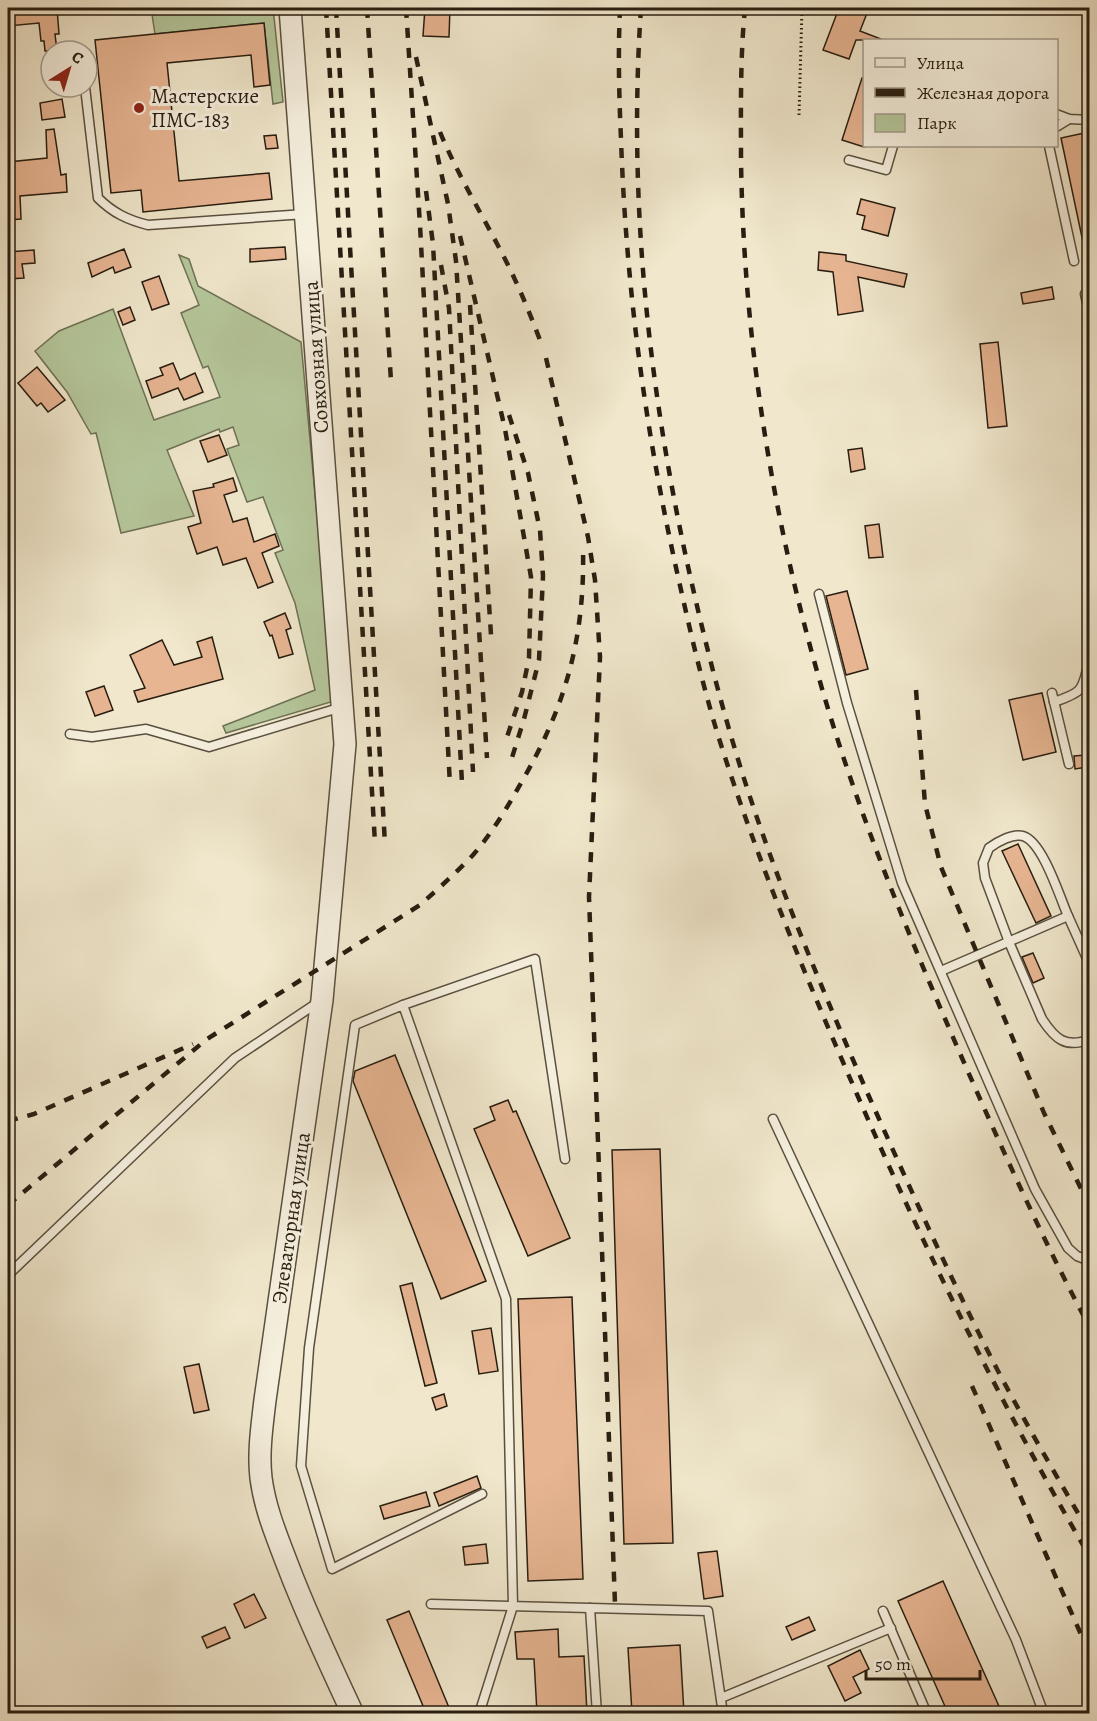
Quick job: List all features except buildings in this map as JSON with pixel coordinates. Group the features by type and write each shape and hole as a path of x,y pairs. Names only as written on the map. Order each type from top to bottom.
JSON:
{"street":[{"name":"Совхозная улица","path":"290,8 344,706"},
{"name":"Элеваторная улица","path":"344,706 345,744 322,1000 265,1400 261,1441 261,1476 265,1504 274,1530 322,1650 353,1713"}],"lane":[{"path":"86,99 98,198 111,210 130,220 148,225 305,214"},
{"path":"1058,115 1068,119 1089,120"},
{"path":"1058,126 1068,119"},
{"path":"849,160 886,170 893,147"},
{"path":"1049,147 1074,261"},
{"path":"1085,294 1089,316"},
{"path":"819,594 847,703 902,883 1035,1189 1068,1248 1089,1262"},
{"path":"1068,764 1053,697 1077,694 1082,686 1089,659"},
{"path":"70,734 92,737 146,729 209,747 344,706"},
{"path":"1089,965 1039,849 1023,836 1014,836 995,844 985,854 983,870 1009,942 1042,1019 1049,1029 1065,1042 1074,1045 1089,1039"},
{"path":"941,971 1068,916"},
{"path":"482,1494 332,1569 301,1466 309,1348 355,1025 403,1005 535,959 565,1159"},
{"path":"8,1275 235,1058 322,1000"},
{"path":"403,1005 506,1299 513,1606 479,1713"},
{"path":"773,1119 1016,1640 1044,1713"},
{"path":"431,1604 708,1611 723,1713"},
{"path":"590,1608 597,1713"},
{"path":"883,1611 927,1713"},
{"path":"721,1698 891,1628"}],"path":[{"path":"799,115 802,8"}],"green space":[{"path":"151,8 273,8 283,102 273,104 264,23 155,34"},
{"path":"179,255 189,259 198,286 301,342 334,701 226,733 223,726 315,690 295,603 275,553 283,550 263,497 247,502 227,449 239,445 233,427 220,432 219,429 167,450 194,516 121,533 96,433 91,434 67,392 35,351 59,331 113,309 154,420 220,397 208,366 203,368 181,313 199,305"}],"railway":[{"path":"131,8 132,15"},
{"path":"326,8 375,843"},
{"path":"336,8 385,844"},
{"path":"367,8 391,381"},
{"path":"406,8 450,785"},
{"path":"620,8 619,90 624,194 627,249 639,357 655,465 677,572 717,732 749,828 785,922 823,1016 889,1166 970,1336 1028,1447 1090,1557"},
{"path":"641,8 637,150 645,291 652,361 662,432 689,571 710,660 735,748 753,806 793,915 867,1092 947,1268 998,1371 1090,1534"},
{"path":"745,8 741,160 750,316 771,471 804,624 849,774 902,917 1008,1160 1090,1328"},
{"path":"416,57 448,204 456,261 487,758"},
{"path":"440,132 455,166 512,274 543,348"},
{"path":"426,191 433,244 462,783"},
{"path":"460,236 505,429 531,577 529,658 522,692 506,740"},
{"path":"441,265 449,308 473,772"},
{"path":"470,305 491,635"},
{"path":"546,358 588,537 595,580 600,657 589,897 615,1604"},
{"path":"509,415 528,473 540,530 543,576 539,660 510,764"},
{"path":"8,1205 207,1039 420,905 473,855 487,838 521,783 537,754 561,698 576,641 583,580 583,548"},
{"path":"916,690 925,804 941,867 1044,1113 1090,1207"},
{"path":"8,1121 34,1114 193,1044"},
{"path":"972,1386 1090,1655"}],"place":[{"name":"Мастерские ПМС-183","path":"139,108"}]}
